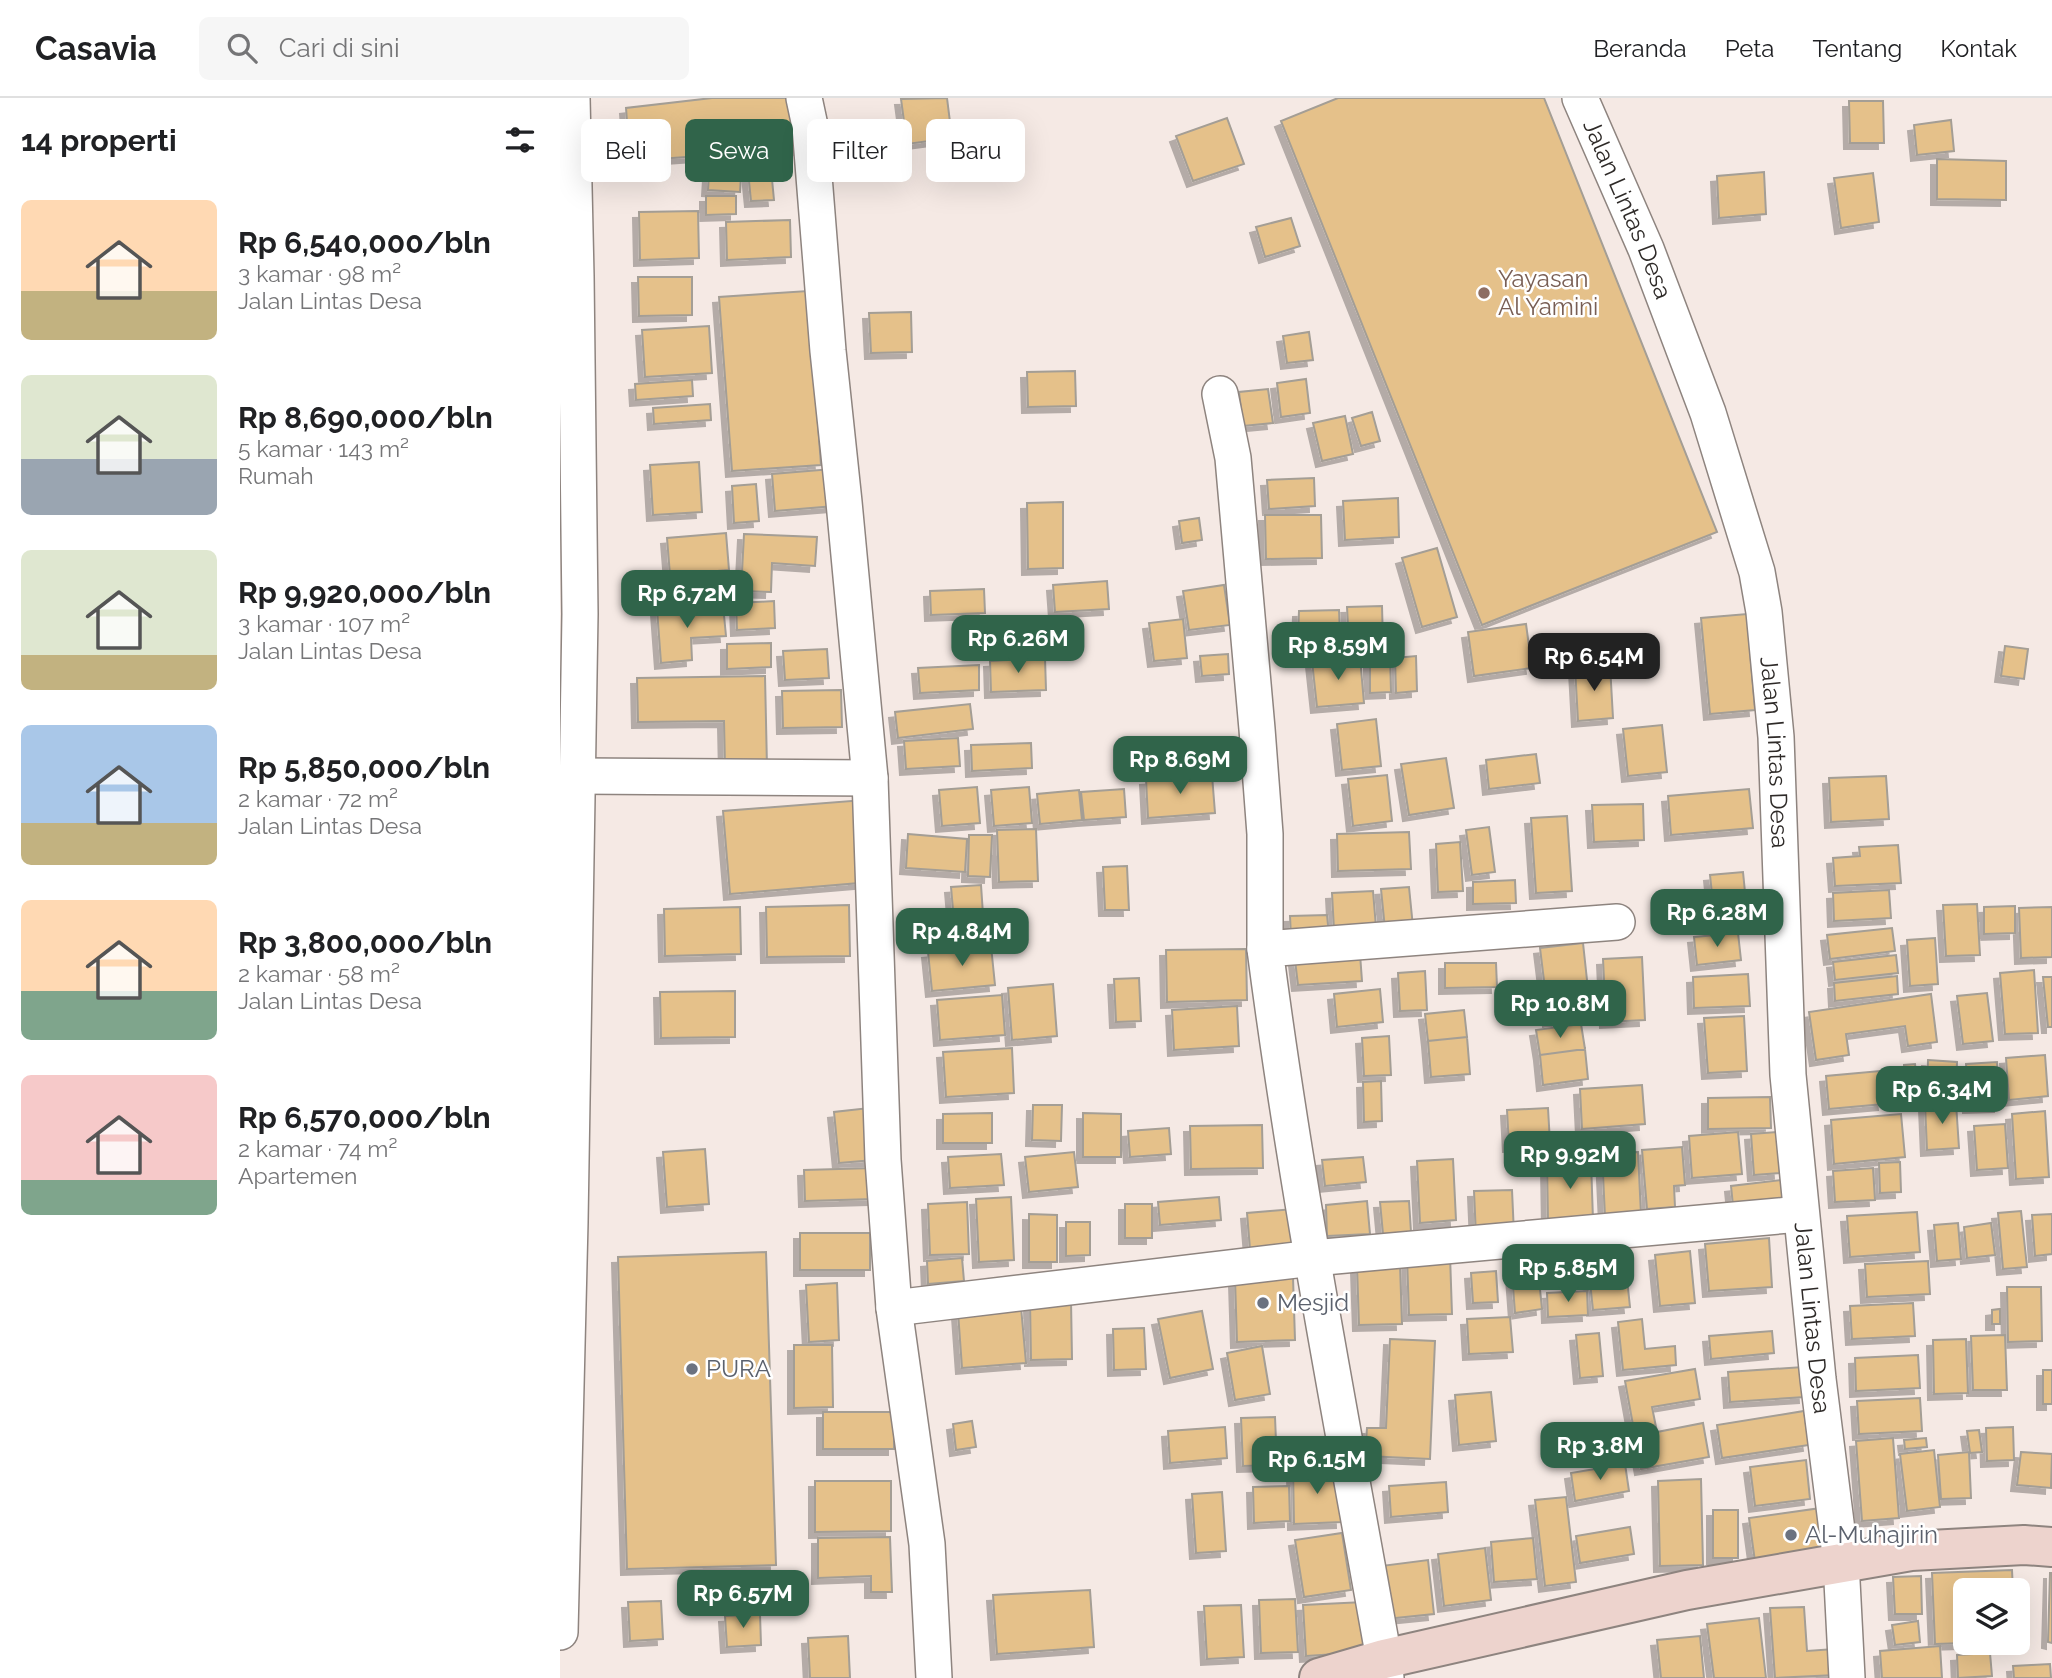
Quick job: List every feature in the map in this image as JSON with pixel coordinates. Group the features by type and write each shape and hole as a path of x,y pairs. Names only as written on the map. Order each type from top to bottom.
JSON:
{"main road":[{"path":"1319,1678 1385,1668 1687,1590 1842,1562 1911,1551 2024,1545 2052,1547"}],"street":[{"path":"560,1632 565,1223 580,614 572,98"},
{"path":"804,98 810,126 828,351 870,778 883,1160 894,1308 927,1544 934,1678"},
{"name":"Jalan Lintas Desa","path":"1580,98 1646,249 1708,413 1757,572 1769,657 1776,737 1788,1076 1818,1379 1842,1562 1847,1678"},
{"path":"1220,394 1233,458 1256,715 1265,834 1265,949 1280,1064 1385,1668"},
{"path":"577,776 870,778"},
{"path":"1265,949 1617,922"},
{"path":"894,1308 1313,1258 1800,1213"}],"building":[{"path":"712,98 798,98 801,149 793,150 793,119 685,119 685,157 671,158 671,119 627,119 626,108"},
{"path":"947,98 950,119 926,119 926,141 912,143 912,119 904,119 901,99"},
{"path":"1338,98 1544,98 1717,532 1482,625 1281,121"},
{"path":"1849,101 1883,101 1884,143 1850,143"},
{"path":"1227,118 1244,164 1193,181 1176,136"},
{"path":"1951,120 1954,151 1917,155 1914,125"},
{"path":"1937,159 2006,161 2006,200 1937,199"},
{"path":"1764,172 1766,214 1719,218 1717,176"},
{"path":"1873,173 1879,222 1841,228 1834,178"},
{"path":"708,182 741,182 740,192 708,190"},
{"path":"749,182 772,182 774,200 751,201"},
{"path":"706,196 736,196 736,214 706,215"},
{"path":"698,211 699,258 640,260 639,212"},
{"path":"1291,218 1300,246 1265,257 1256,227"},
{"path":"790,220 791,257 727,260 726,222"},
{"path":"638,277 692,277 692,315 639,316"},
{"path":"808,291 821,465 732,471 719,297"},
{"path":"911,312 912,352 871,353 869,313"},
{"path":"709,326 712,373 645,377 642,330"},
{"path":"1309,332 1313,360 1287,363 1283,336"},
{"path":"1075,371 1076,406 1028,407 1027,372"},
{"path":"1306,379 1310,413 1281,417 1277,383"},
{"path":"692,380 693,396 636,400 635,384"},
{"path":"1268,389 1273,423 1243,426 1239,392"},
{"path":"710,404 711,420 654,424 653,408"},
{"path":"1372,412 1380,441 1361,446 1352,418"},
{"path":"1345,416 1353,454 1322,461 1313,423"},
{"path":"699,462 702,512 653,515 650,465"},
{"path":"832,469 835,506 775,511 772,474"},
{"path":"1314,478 1315,506 1269,509 1267,480"},
{"path":"756,484 759,521 734,523 732,486"},
{"path":"1398,498 1399,537 1345,540 1343,501"},
{"path":"1063,502 1063,568 1028,569 1027,503"},
{"path":"1265,515 1321,515 1322,558 1266,559"},
{"path":"1199,518 1202,540 1182,543 1179,521"},
{"path":"726,533 729,570 670,575 667,538"},
{"path":"744,534 817,537 815,566 772,563 771,592 741,591"},
{"path":"1437,548 1457,617 1422,627 1402,558"},
{"path":"1107,581 1109,609 1055,612 1053,585"},
{"path":"1224,585 1230,625 1189,630 1183,591"},
{"path":"984,589 985,613 931,615 930,591"},
{"path":"774,601 775,628 737,630 736,603"},
{"path":"723,605 726,636 691,638 692,660 661,663 657,609"},
{"path":"1382,606 1383,642 1349,644 1347,607"},
{"path":"1339,610 1340,633 1298,636 1299,611"},
{"path":"1747,614 1755,710 1710,714 1701,618"},
{"path":"1183,619 1187,658 1154,661 1149,623"},
{"path":"1526,624 1532,668 1474,676 1468,632"},
{"path":"771,643 771,667 727,669 727,644"},
{"path":"2005,646 2028,649 2024,679 2001,676"},
{"path":"827,649 829,678 785,680 783,651"},
{"path":"1228,654 1229,674 1202,676 1200,656"},
{"path":"1390,656 1391,692 1370,693 1370,658"},
{"path":"1416,656 1417,691 1396,693 1395,658"},
{"path":"1360,657 1364,703 1317,707 1312,661"},
{"path":"1045,658 1046,690 991,692 990,661"},
{"path":"979,665 979,690 920,693 918,668"},
{"path":"1610,665 1613,718 1578,721 1575,667"},
{"path":"765,676 767,767 725,767 724,721 638,722 637,678"},
{"path":"841,690 842,727 783,728 782,691"},
{"path":"970,704 973,729 898,738 895,712"},
{"path":"1376,719 1381,766 1342,770 1337,724"},
{"path":"1662,725 1667,772 1628,776 1623,729"},
{"path":"958,738 960,766 906,769 904,741"},
{"path":"1031,743 1032,768 972,771 971,745"},
{"path":"1536,754 1540,783 1489,789 1486,760"},
{"path":"1446,758 1454,808 1409,815 1401,764"},
{"path":"1212,775 1215,813 1148,818 1146,779"},
{"path":"1387,775 1392,821 1353,826 1348,779"},
{"path":"1886,776 1889,819 1831,822 1829,778"},
{"path":"977,787 980,823 942,826 939,790"},
{"path":"1029,787 1032,823 994,826 991,790"},
{"path":"1124,789 1126,817 1084,820 1081,792"},
{"path":"1749,789 1753,828 1671,835 1668,796"},
{"path":"1079,790 1082,820 1040,824 1037,794"},
{"path":"864,800 871,882 730,894 723,811"},
{"path":"1643,804 1644,840 1594,842 1592,805"},
{"path":"1567,816 1572,891 1536,893 1531,818"},
{"path":"1489,827 1495,872 1472,875 1466,830"},
{"path":"1036,829 1038,881 999,882 997,830"},
{"path":"1409,832 1411,869 1338,871 1337,834"},
{"path":"908,834 967,839 965,872 906,868"},
{"path":"969,835 992,835 990,877 968,876"},
{"path":"1460,842 1463,891 1438,892 1436,844"},
{"path":"1898,845 1901,883 1835,886 1833,858 1860,856 1859,847"},
{"path":"1127,866 1129,910 1105,910 1103,867"},
{"path":"1743,872 1747,912 1686,918 1683,896 1712,894 1710,875"},
{"path":"1515,880 1516,903 1473,904 1473,882"},
{"path":"981,885 984,929 955,932 951,887"},
{"path":"1409,887 1413,927 1385,929 1381,889"},
{"path":"1889,890 1891,918 1834,921 1833,893"},
{"path":"1373,891 1376,927 1334,930 1332,893"},
{"path":"1977,904 1980,955 1946,956 1943,905"},
{"path":"849,905 850,956 767,957 766,907"},
{"path":"2015,906 2015,933 1984,934 1984,907"},
{"path":"740,907 741,954 665,956 664,909"},
{"path":"2052,907 2052,957 2021,958 2019,908"},
{"path":"1327,915 1329,935 1291,937 1290,916"},
{"path":"1892,928 1895,951 1830,959 1827,935"},
{"path":"1738,933 1741,960 1697,965 1694,937"},
{"path":"1935,938 1938,984 1910,986 1907,940"},
{"path":"1583,943 1591,1017 1549,1021 1540,948"},
{"path":"991,946 995,985 932,991 928,952"},
{"path":"1246,949 1247,1000 1167,1002 1166,950"},
{"path":"1360,954 1362,981 1298,985 1295,960"},
{"path":"1896,955 1898,973 1835,980 1833,962"},
{"path":"1642,957 1645,1020 1606,1022 1603,959"},
{"path":"1445,963 1496,963 1497,987 1445,988"},
{"path":"2034,970 2038,1033 2005,1034 2000,973"},
{"path":"1425,971 1427,1010 1400,1011 1398,973"},
{"path":"1748,974 1750,1006 1694,1008 1693,977"},
{"path":"1897,976 1898,994 1835,1001 1834,983"},
{"path":"2043,977 2052,977 2052,1027 2048,1027"},
{"path":"1139,978 1141,1021 1116,1022 1114,979"},
{"path":"1053,984 1057,1036 1012,1040 1008,988"},
{"path":"1380,989 1383,1022 1337,1027 1334,994"},
{"path":"735,991 735,1037 661,1038 660,992"},
{"path":"1987,993 1993,1041 1963,1044 1957,996"},
{"path":"1931,994 1937,1042 1908,1046 1905,1026 1846,1034 1849,1055 1816,1060 1809,1012"},
{"path":"1002,995 1005,1035 940,1040 937,1000"},
{"path":"1237,1006 1239,1046 1174,1050 1172,1010"},
{"path":"1464,1010 1467,1037 1428,1041 1425,1014"},
{"path":"1744,1016 1747,1071 1708,1073 1704,1018"},
{"path":"1581,1024 1585,1049 1540,1055 1536,1030"},
{"path":"1389,1036 1391,1075 1364,1076 1362,1038"},
{"path":"1467,1037 1470,1074 1431,1077 1428,1041"},
{"path":"1012,1048 1014,1093 946,1097 943,1052"},
{"path":"1585,1049 1588,1079 1543,1085 1540,1055"},
{"path":"2045,1055 2048,1096 2009,1100 2006,1058"},
{"path":"1928,1060 1957,1062 1956,1093 1927,1092"},
{"path":"1997,1062 2000,1106 1969,1107 1966,1064"},
{"path":"1915,1064 1917,1080 1905,1082 1904,1065"},
{"path":"1880,1071 1884,1104 1829,1109 1826,1076"},
{"path":"1381,1081 1382,1121 1364,1122 1363,1082"},
{"path":"1642,1085 1645,1124 1582,1129 1580,1089"},
{"path":"1770,1097 1771,1128 1708,1129 1708,1098"},
{"path":"1956,1103 1959,1148 1927,1150 1925,1104"},
{"path":"1033,1105 1062,1105 1061,1141 1032,1140"},
{"path":"869,1108 874,1160 839,1163 834,1112"},
{"path":"1548,1108 1550,1143 1509,1146 1507,1110"},
{"path":"2045,1111 2049,1177 2016,1179 2012,1114"},
{"path":"992,1113 992,1143 943,1143 943,1114"},
{"path":"1083,1113 1121,1114 1121,1157 1083,1157"},
{"path":"1901,1114 1905,1157 1834,1164 1831,1120"},
{"path":"2005,1124 2008,1168 1977,1170 1974,1126"},
{"path":"1262,1125 1263,1168 1191,1169 1190,1126"},
{"path":"1169,1128 1171,1154 1130,1157 1128,1131"},
{"path":"1738,1132 1742,1174 1692,1178 1689,1136"},
{"path":"1777,1132 1780,1173 1754,1175 1751,1134"},
{"path":"1682,1147 1685,1185 1674,1186 1675,1207 1647,1209 1642,1150"},
{"path":"705,1149 709,1204 667,1207 663,1152"},
{"path":"1074,1152 1078,1187 1029,1192 1025,1157"},
{"path":"1638,1152 1641,1215 1605,1217 1602,1153"},
{"path":"1001,1154 1004,1185 950,1188 948,1157"},
{"path":"1363,1157 1366,1182 1325,1186 1322,1160"},
{"path":"1453,1159 1456,1220 1420,1223 1417,1161"},
{"path":"1591,1161 1593,1220 1548,1221 1547,1163"},
{"path":"1900,1162 1901,1192 1880,1193 1879,1163"},
{"path":"874,1168 874,1199 805,1201 804,1170"},
{"path":"1873,1168 1875,1200 1835,1202 1833,1171"},
{"path":"1781,1180 1784,1210 1734,1215 1731,1186"},
{"path":"1512,1190 1514,1234 1476,1236 1474,1191"},
{"path":"1011,1197 1014,1260 979,1262 976,1199"},
{"path":"1219,1197 1221,1220 1160,1225 1158,1202"},
{"path":"1367,1201 1370,1234 1327,1236 1326,1205"},
{"path":"1409,1201 1411,1232 1383,1234 1380,1202"},
{"path":"967,1202 969,1254 930,1255 928,1204"},
{"path":"1125,1204 1152,1204 1152,1238 1125,1238"},
{"path":"1294,1209 1297,1245 1250,1249 1247,1213"},
{"path":"2021,1211 2027,1267 2003,1269 1998,1213"},
{"path":"1917,1212 1920,1252 1850,1257 1847,1216"},
{"path":"1029,1214 1057,1215 1057,1262 1029,1262"},
{"path":"2052,1214 2052,1254 2035,1256 2032,1215"},
{"path":"1066,1222 1090,1222 1090,1255 1066,1256"},
{"path":"1958,1223 1961,1259 1937,1261 1934,1225"},
{"path":"1991,1223 1995,1255 1967,1258 1964,1227"},
{"path":"800,1233 870,1233 870,1270 800,1270"},
{"path":"1769,1238 1772,1287 1709,1291 1705,1244"},
{"path":"1624,1250 1630,1307 1593,1310 1587,1254"},
{"path":"1690,1251 1695,1303 1660,1306 1655,1255"},
{"path":"766,1252 776,1565 627,1569 618,1257"},
{"path":"1450,1255 1452,1314 1409,1315 1407,1257"},
{"path":"962,1258 964,1281 928,1284 927,1261"},
{"path":"1928,1261 1930,1294 1867,1297 1865,1264"},
{"path":"1400,1265 1402,1324 1359,1325 1357,1266"},
{"path":"1538,1270 1542,1309 1515,1313 1512,1273"},
{"path":"1496,1271 1498,1302 1473,1303 1471,1273"},
{"path":"1293,1277 1295,1340 1237,1342 1235,1279"},
{"path":"837,1283 839,1340 809,1342 806,1285"},
{"path":"2007,1287 2041,1287 2042,1341 2008,1342"},
{"path":"1587,1291 1588,1315 1548,1317 1547,1293"},
{"path":"1071,1300 1072,1359 1031,1360 1030,1301"},
{"path":"1913,1303 1915,1336 1852,1339 1850,1306"},
{"path":"1021,1307 1026,1363 962,1368 958,1312"},
{"path":"2000,1309 2000,1324 1992,1324 1992,1310"},
{"path":"1202,1311 1213,1369 1170,1378 1158,1319"},
{"path":"1510,1317 1513,1352 1469,1354 1467,1319"},
{"path":"1642,1319 1645,1349 1675,1346 1676,1365 1623,1370 1618,1322"},
{"path":"1144,1328 1146,1369 1114,1370 1113,1329"},
{"path":"1772,1331 1774,1353 1711,1359 1709,1336"},
{"path":"1599,1333 1603,1376 1580,1378 1576,1335"},
{"path":"2005,1335 2007,1390 1973,1390 1971,1336"},
{"path":"1390,1339 1435,1341 1430,1459 1365,1456 1367,1428 1386,1428"},
{"path":"1966,1339 1968,1393 1934,1394 1933,1340"},
{"path":"794,1345 832,1345 833,1407 794,1408"},
{"path":"1262,1346 1270,1394 1235,1400 1227,1353"},
{"path":"1918,1355 1920,1388 1856,1391 1855,1358"},
{"path":"1803,1367 1805,1397 1730,1402 1728,1372"},
{"path":"1695,1369 1700,1399 1652,1407 1657,1432 1703,1423 1709,1457 1641,1469 1625,1381"},
{"path":"2043,1370 2052,1370 2052,1404 2043,1404"},
{"path":"1491,1392 1496,1441 1459,1445 1455,1395"},
{"path":"1920,1398 1922,1431 1859,1434 1857,1401"},
{"path":"1804,1411 1809,1445 1722,1458 1717,1425"},
{"path":"823,1412 894,1412 894,1449 823,1449"},
{"path":"1275,1417 1277,1465 1243,1466 1241,1418"},
{"path":"972,1421 976,1447 956,1450 953,1424"},
{"path":"1225,1427 1227,1458 1170,1463 1168,1431"},
{"path":"2013,1427 2014,1460 1987,1461 1986,1428"},
{"path":"1979,1430 1982,1452 1970,1453 1967,1431"},
{"path":"1893,1438 1899,1518 1862,1521 1856,1441"},
{"path":"1926,1438 1927,1447 1905,1449 1904,1440"},
{"path":"1934,1450 1940,1507 1907,1511 1900,1454"},
{"path":"1969,1452 1971,1498 1941,1499 1938,1455"},
{"path":"2021,1452 2052,1454 2051,1488 2017,1485"},
{"path":"1806,1460 1810,1499 1755,1506 1750,1467"},
{"path":"1625,1464 1629,1491 1575,1501 1571,1473"},
{"path":"1340,1467 1342,1522 1294,1524 1293,1469"},
{"path":"1701,1479 1703,1565 1660,1566 1658,1481"},
{"path":"815,1481 891,1481 891,1531 815,1532"},
{"path":"1446,1482 1448,1512 1391,1517 1389,1486"},
{"path":"1289,1486 1290,1521 1254,1523 1253,1487"},
{"path":"1222,1492 1226,1551 1196,1553 1192,1494"},
{"path":"1566,1497 1576,1582 1545,1586 1535,1500"},
{"path":"1821,1508 1828,1559 1756,1569 1749,1518"},
{"path":"1713,1510 1738,1510 1738,1558 1713,1558"},
{"path":"1630,1527 1634,1554 1580,1563 1576,1536"},
{"path":"1342,1533 1351,1590 1304,1597 1295,1540"},
{"path":"890,1537 892,1592 871,1592 871,1576 818,1578 818,1538"},
{"path":"1533,1538 1537,1579 1494,1582 1491,1542"},
{"path":"1485,1548 1491,1600 1444,1606 1438,1554"},
{"path":"1428,1560 1434,1614 1386,1619 1381,1566"},
{"path":"2012,1570 2012,1578 1953,1578 1953,1643 1935,1644 1932,1573"},
{"path":"2052,1573 2052,1643 2048,1642"},
{"path":"1921,1576 1922,1614 1895,1614 1893,1577"},
{"path":"1090,1590 1094,1647 997,1654 993,1595"},
{"path":"1295,1599 1298,1652 1261,1653 1259,1600"},
{"path":"661,1601 663,1639 630,1641 628,1602"},
{"path":"1364,1602 1367,1652 1306,1656 1303,1605"},
{"path":"1241,1605 1244,1657 1207,1659 1204,1606"},
{"path":"1804,1607 1807,1651 1834,1649 1836,1675 1775,1678 1770,1608"},
{"path":"760,1614 761,1645 727,1647 725,1616"},
{"path":"1759,1618 1766,1678 1714,1678 1707,1624"},
{"path":"1918,1621 1920,1642 1895,1645 1892,1625"},
{"path":"848,1636 850,1678 810,1678 808,1638"},
{"path":"1700,1636 1704,1678 1661,1678 1657,1640"},
{"path":"1940,1646 1942,1678 1882,1678 1880,1651"},
{"path":"1957,1655 1990,1655 1992,1676 1958,1678"},
{"path":"2050,1664 2051,1678 2014,1678 2013,1666"}],"place":[{"name":"Yayasan Al Yamini","path":"1484,293"},
{"name":"Mesjid","path":"1263,1303"},
{"name":"PURA","path":"692,1369"},
{"name":"Al-Muhajirin","path":"1791,1535"}]}
